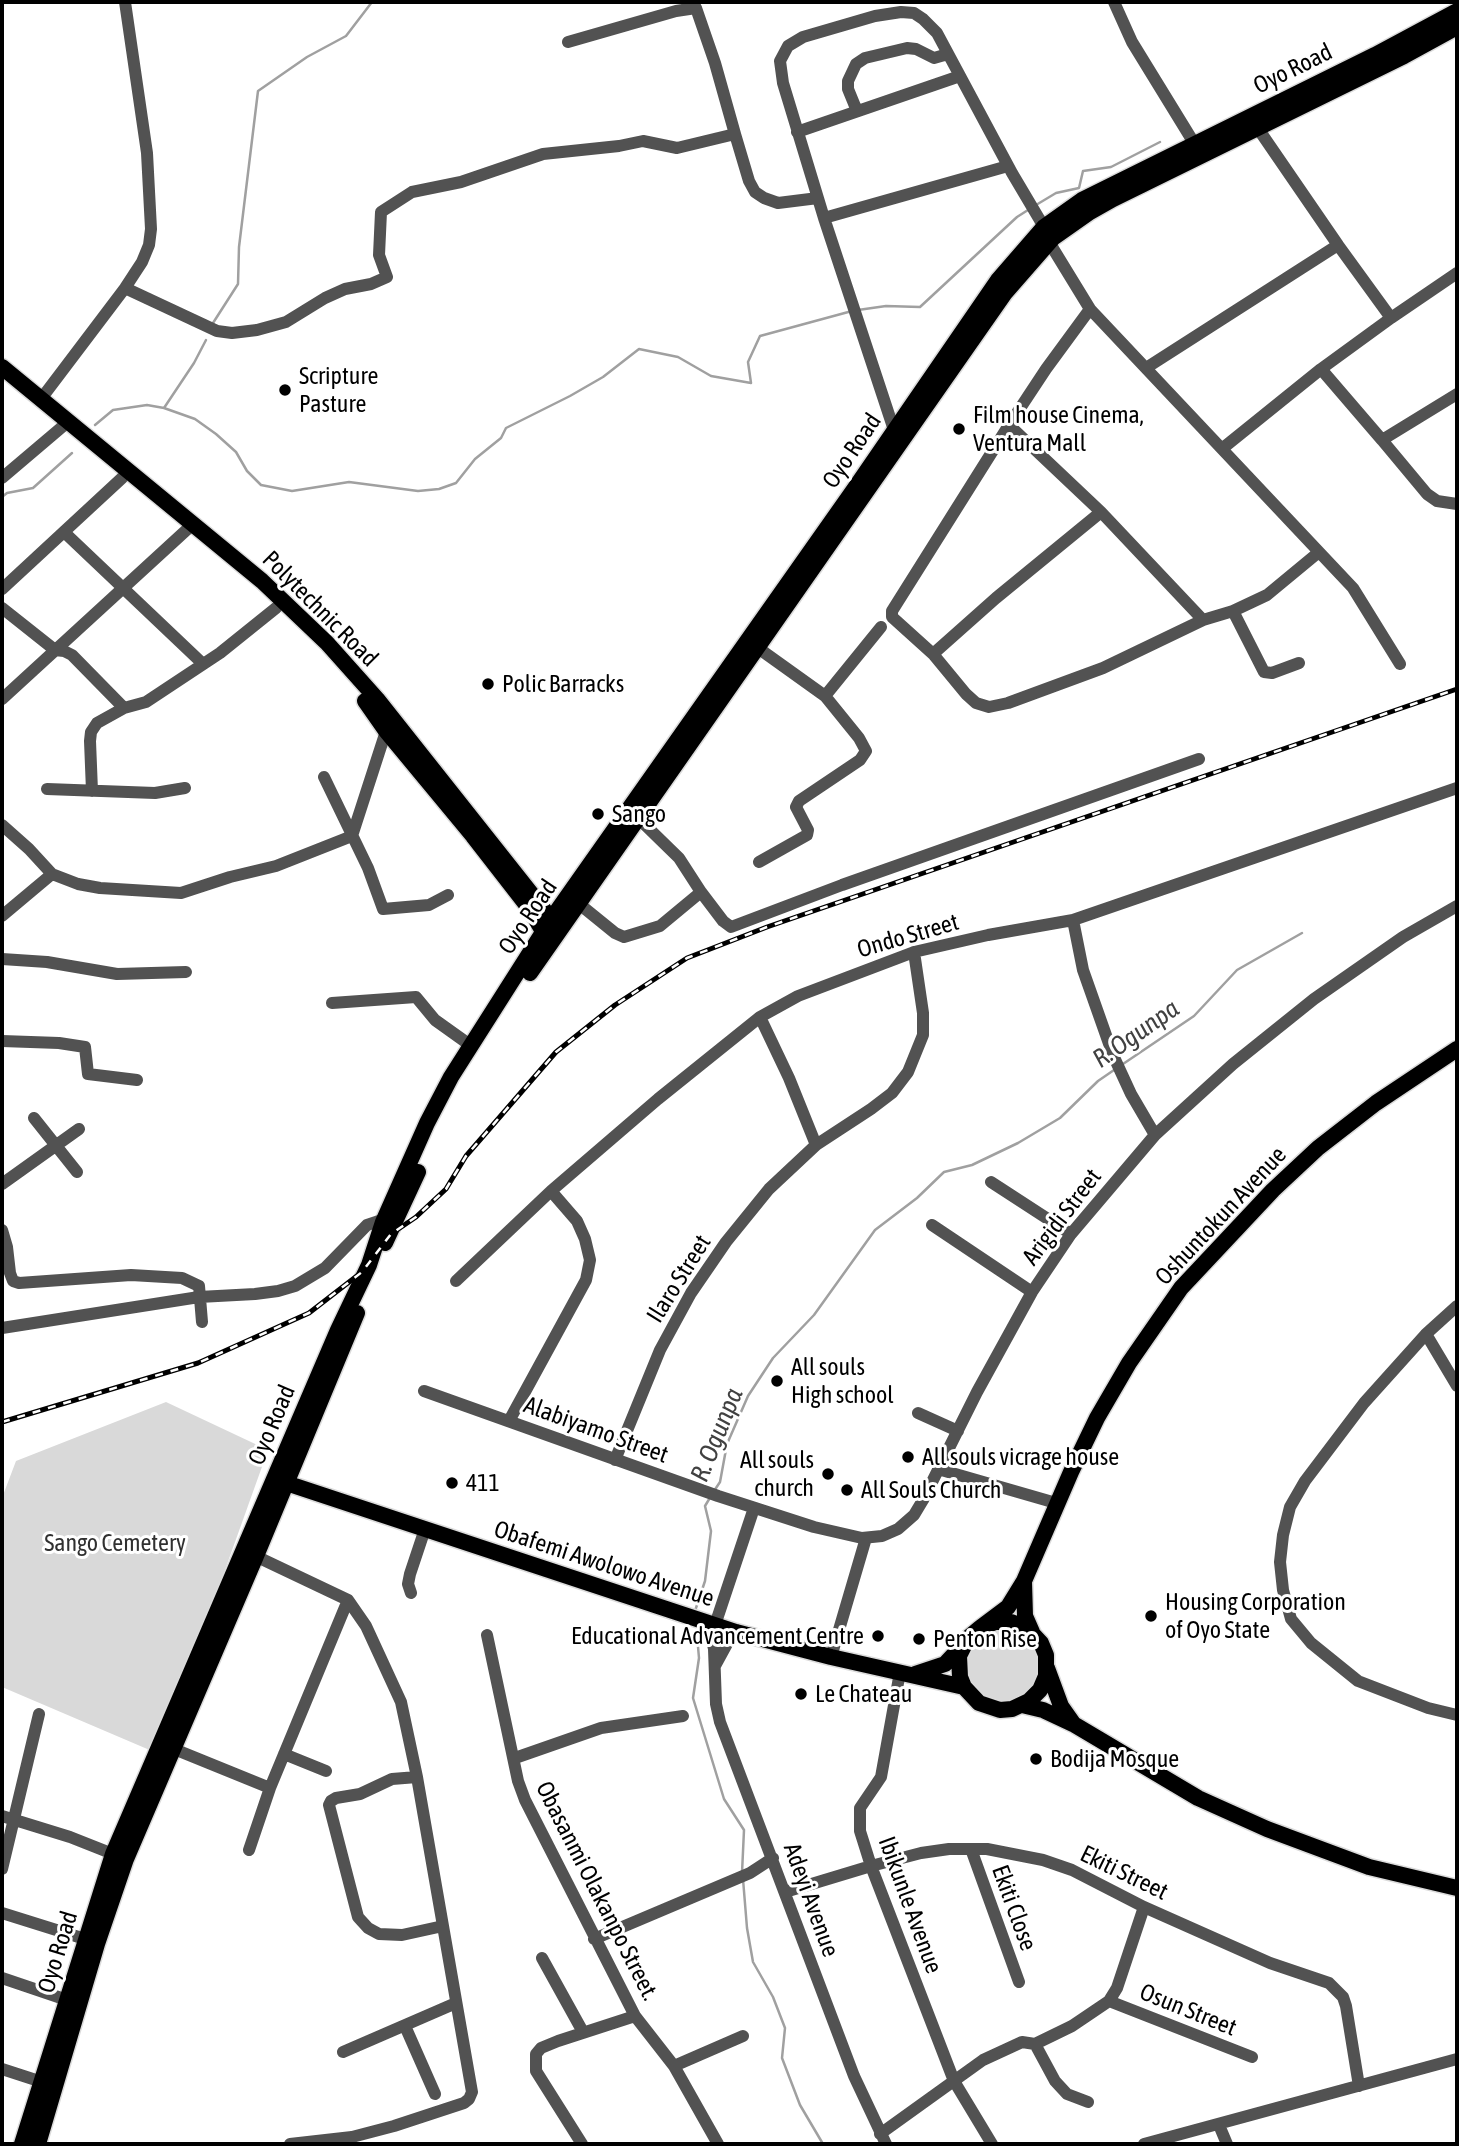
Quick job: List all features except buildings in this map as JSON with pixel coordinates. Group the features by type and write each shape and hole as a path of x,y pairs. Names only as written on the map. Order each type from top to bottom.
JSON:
{"main road":[{"name":"Oyo Road","path":"574,898 638,818 758,648 766,624 894,430 998,280 1082,200 1375,55 1457,11"},
{"name":"Oyo Road","path":"388,1224 427,1123 470,1045 766,624 1046,235 1457,27"},
{"name":"Polytechnic Road","path":"2,367 41,399 56,418 122,478 262,581 327,643 377,699 529,908 551,931"},
{"name":"Polytechnic Road","path":"2,380 56,418 190,527 320,651 364,699 386,731 536,898 551,931"},
{"path":"536,898 574,898"},
{"name":"Oyo Road","path":"22,2144 39,2114 126,1859 174,1749 338,1330 388,1224 463,1077 551,931"},
{"name":"Oshuntokun Avenue","path":"974,1633 1007,1607 1024,1581 1056,1503 1097,1418 1129,1363 1181,1288 1273,1190 1318,1148 1376,1102 1457,1049"},
{"name":"Obafemi Awolowo Avenue","path":"279,1481 736,1632 964,1687"},
{"name":"Oyo Road","path":"38,2144 42,2082 113,1854 249,1553"},
{"name":"Oshuntokun Avenue","path":"1024,1581 1025,1616 1033,1633"},
{"path":"906,1674 945,1664 974,1633 1003,1621 1019,1625 1033,1633 1041,1643 1061,1706 1075,1725"},
{"path":"974,1633 959,1656 960,1677 971,1696 989,1707 1000,1710 1022,1705 1043,1710 1075,1725 1198,1798 1267,1829 1369,1867 1457,1888"},
{"path":"1022,1705 1040,1690 1047,1668"}],"street":[{"path":"41,399 125,288 146,254 151,229 147,153 125,2"},
{"path":"1114,2 1132,42 1194,143"},
{"path":"568,42 676,11 696,8 715,62 749,181 755,192 778,203 818,198"},
{"path":"894,430 797,132 783,83 780,61 788,46 803,37 875,16 901,12 914,13 931,25 1046,235 1090,309 1353,588 1400,664"},
{"path":"857,111 848,81 856,64 865,58 906,48 916,49 934,58 948,54"},
{"path":"797,132 960,76"},
{"path":"1257,127 1391,318"},
{"path":"125,288 217,331 232,333 257,330 286,322 345,289 371,284 387,277 379,255 381,212 412,191 461,182 543,154 643,141 677,148 735,134"},
{"path":"824,218 1008,166"},
{"path":"1146,368 1338,245"},
{"path":"1223,448 1321,369 1457,273"},
{"path":"1090,309 1009,425 892,611 892,617 933,654 966,694 976,703 989,707 1008,703 1103,668 1203,620 1233,611 1267,595 1319,552"},
{"path":"1321,369 1427,494 1437,501 1457,504"},
{"path":"1382,440 1457,394"},
{"path":"2,478 56,418"},
{"path":"1009,425 1101,512 1203,620"},
{"path":"2,589 122,478"},
{"path":"933,654 996,598 1101,512"},
{"path":"2,699 190,527"},
{"path":"64,532 202,663"},
{"path":"2,607 55,650 72,655 124,708"},
{"path":"92,791 91,732 97,723 124,708 146,702 226,649 276,608"},
{"path":"1233,611 1264,672 1272,673 1299,663"},
{"path":"825,696 881,626"},
{"path":"758,648 825,696 865,747 865,755 799,801 796,807 808,830 807,835 759,862"},
{"path":"352,836 386,731"},
{"path":"638,818 680,858 701,892 723,921 731,927 1199,759"},
{"path":"324,776 368,868 383,909 429,905 448,895"},
{"path":"47,789 155,793 185,788"},
{"name":"Ondo Street","path":"456,1281 551,1191 683,1078 760,1017 797,996 914,952 1073,920 1457,788"},
{"path":"2,825 52,874 78,884 181,893 276,866 352,836"},
{"path":"2,916 52,874"},
{"path":"574,898 615,933 624,937 660,926 701,892"},
{"name":"Arigidi Street","path":"754,1508 814,1527 866,1538 882,1536 898,1529 914,1515 1032,1292 1071,1234 1155,1135 1233,1064 1314,999 1403,937 1457,905"},
{"path":"1073,920 1083,971 1113,1055 1131,1094 1155,1135"},
{"name":"Ilaro Street","path":"615,1460 660,1350 691,1293 726,1242 769,1189 816,1145 882,1101 892,1093 908,1072 923,1035 923,1013 914,952"},
{"path":"2,959 47,962 117,974 186,972"},
{"path":"332,1003 416,997 430,1015 470,1045"},
{"path":"760,1017 789,1078 816,1145"},
{"path":"2,1041 59,1043 85,1047 88,1074 137,1080"},
{"path":"34,1118 77,1172"},
{"path":"2,1184 79,1129"},
{"path":"991,1182 1071,1234"},
{"path":"509,1421 586,1280 590,1260 577,1221 551,1191"},
{"path":"2,1328 199,1297 255,1294 295,1286 325,1268 367,1225 379,1221 388,1224"},
{"path":"932,1225 1032,1292"},
{"path":"2,1230 8,1247 13,1281 19,1283 131,1275 181,1278 199,1286 201,1322"},
{"path":"1457,1306 1426,1334 1340,1432 1305,1481 1290,1507 1280,1562 1283,1590 1291,1619 1311,1643 1358,1681 1428,1708 1457,1715"},
{"path":"1426,1334 1457,1386"},
{"name":"Alabiyamo Street","path":"424,1391 754,1508"},
{"path":"918,1413 958,1431"},
{"path":"938,1469 1056,1503"},
{"path":"702,1621 754,1508"},
{"path":"411,1593 408,1584 410,1574 425,1530"},
{"path":"831,1657 866,1538"},
{"path":"249,1553 348,1600 366,1626 401,1702 417,1777 472,2092 464,2103 384,2129 352,2137 290,2144"},
{"path":"249,1850 270,1788 348,1600"},
{"name":"Adeyi Avenue","path":"702,1621 712,1639 716,1704 720,1722 854,2076 883,2139"},
{"path":"715,1666 736,1632"},
{"name":"Obasanmi Olakanpo Street.","path":"487,1635 525,1800 635,2016 674,2066 718,2144"},
{"name":"Ibikunle Avenue","path":"906,1674 881,1777 864,1801 859,1819 860,1830 871,1866 954,2081 992,2144"},
{"path":"2,1869 8,1818 39,1714"},
{"path":"515,1758 601,1728 683,1716"},
{"path":"174,1749 270,1788"},
{"path":"284,1754 326,1771"},
{"path":"417,1777 392,1780 360,1794 336,1798 329,1805 358,1917 379,1934 402,1935 443,1926"},
{"path":"8,1818 70,1837 113,1854"},
{"name":"Ekiti Street","path":"785,1892 921,1853 971,1849 1043,1860 1072,1870 1144,1907 1270,1963 1329,1983 1337,1989 1346,2006 1359,2086"},
{"name":"Ekiti Close","path":"971,1849 1018,1982"},
{"path":"594,1939 750,1873 773,1858"},
{"path":"883,2139 954,2081 1007,2048 1022,2042 1035,2045 1072,2026 1109,2001 1117,1988 1144,1907"},
{"path":"2,1913 85,1939"},
{"path":"541,1958 583,2032"},
{"path":"2,1978 67,2000"},
{"name":"Osun Street","path":"1109,2001 1252,2057"},
{"path":"343,2052 456,2003"},
{"path":"582,2144 536,2071 534,2061 541,2048 635,2016"},
{"path":"405,2025 435,2094"},
{"path":"674,2066 743,2036"},
{"path":"1035,2045 1055,2081 1067,2094 1088,2102"},
{"path":"1144,2144 1457,2059"},
{"path":"2,2069 42,2082"},
{"path":"1219,2125 1227,2144"}],"green space":[{"name":"Sango Cemetery","path":"166,1402 268,1450 159,1754 2,1687 2,1498 16,1461"},
{"path":"1003,1629 1024,1635 1034,1645 1040,1666 1034,1687 1024,1697 1003,1703 982,1697 972,1687 966,1666 972,1645 982,1635"}],"waterway":[{"path":"213,323 238,284 239,247 258,91 307,57 346,36 372,2"},
{"path":"1036,205 1056,193 1079,188 1083,171 1111,167 1160,142"},
{"path":"858,310 886,306 920,307 1017,217 1028,210"},
{"path":"95,425 113,410 147,405 164,408 195,419 216,434 236,452 247,471 261,485 292,491 349,482 418,491 439,489 456,483 475,459 501,438 506,428 603,377 639,349 678,357 711,376 751,383 748,362 760,336 852,311"},
{"path":"164,408 206,340"},
{"path":"2,497 7,493 33,488 72,453"},
{"name":"R. Ogunpa","path":"1123,1064 1194,1016 1237,970 1302,933"},
{"name":"R. Ogunpa","path":"714,1491 720,1482 727,1444 748,1396 773,1358 814,1315 875,1230 917,1198 944,1172 972,1165 1018,1143 1060,1118 1098,1081 1114,1070"},
{"name":"R. Ogunpa","path":"695,1611 705,1581 711,1531 705,1506 711,1496"},
{"name":"R. Ogunpa","path":"696,1624 699,1658 693,1698 724,1799 744,1830 742,1873"},
{"name":"R. Ogunpa","path":"743,1879 753,1962 773,1997 785,2028 782,2058 800,2105 823,2144"}],"railway":[{"path":"2,1422 198,1363 309,1313 362,1272 391,1234 416,1217 446,1189 466,1156 556,1052 615,1005 687,958 767,927 1457,689"}],"place":[{"name":"Scripture Pasture","path":"285,390"},
{"name":"Film house Cinema, Ventura Mall","path":"959,429"},
{"name":"Polic Barracks","path":"488,684"},
{"name":"Sango","path":"598,814"},
{"name":"All souls High school","path":"777,1381"},
{"name":"All souls vicrage house","path":"908,1457"},
{"name":"All souls church","path":"828,1474"},
{"name":"411","path":"452,1483"},
{"name":"All Souls Church","path":"847,1490"},
{"name":"Housing Corporation of Oyo State","path":"1151,1616"},
{"name":"Educational Advancement Centre","path":"878,1636"},
{"name":"Penton Rise","path":"919,1639"},
{"name":"Le Chateau","path":"801,1694"},
{"name":"Bodija Mosque","path":"1036,1759"}]}
